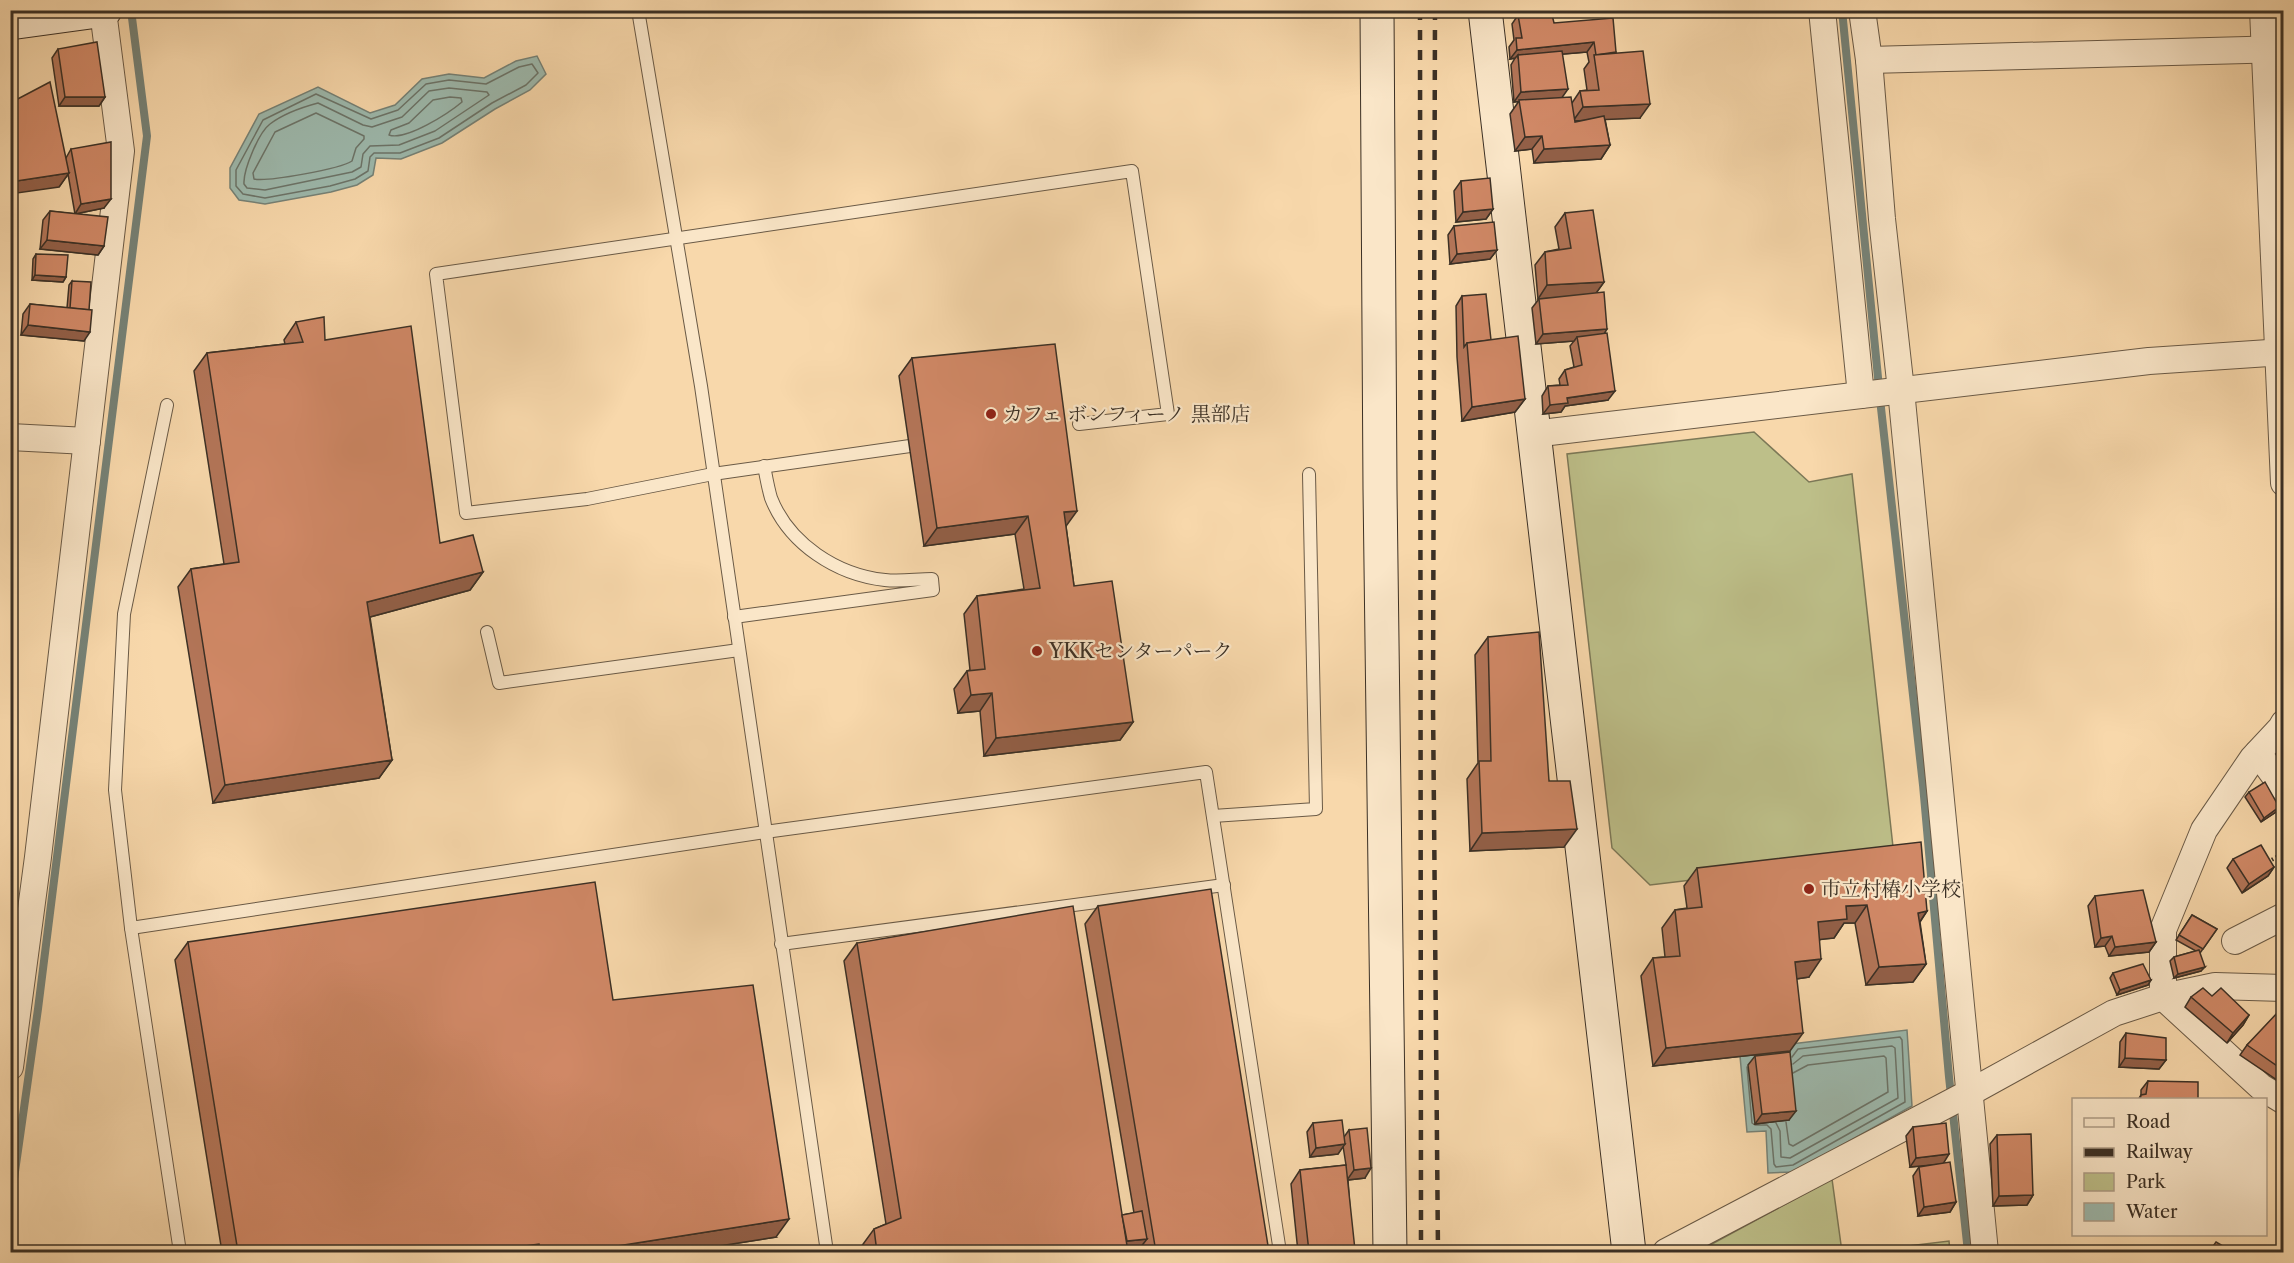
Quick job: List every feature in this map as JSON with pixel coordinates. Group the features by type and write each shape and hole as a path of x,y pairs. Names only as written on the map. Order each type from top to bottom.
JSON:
{"street":[{"path":"1377,10 1380,489 1390,1252"},
{"path":"1485,10 1629,1252"},
{"path":"1822,10 1861,395"},
{"path":"1862,10 1869,60 1882,219 1901,390 1985,1252"},
{"path":"2263,10 2274,49 2283,483"},
{"path":"10,23 104,11 121,150 40,845 10,1067"},
{"path":"1869,60 2274,49"},
{"path":"1533,434 2149,361 2280,351"},
{"path":"10,437 87,441"},
{"path":"2283,726 2258,753 2204,831 2163,930 2163,997 2261,1087 2283,1101"},
{"path":"2258,753 2283,789"},
{"path":"2235,941 2283,916"},
{"path":"1666,1252 1969,1093 2114,1013 2163,997 2215,987 2283,988"}],"lane":[{"path":"638,10 713,474 827,1252"},
{"path":"910,446 713,474 587,499 466,513 436,274 1132,171 1168,414 1079,424"},
{"path":"167,405 124,614 115,790 131,928 180,1252"},
{"path":"734,617 933,590 932,579 887,581 853,574 817,556 785,524 771,497 764,466"},
{"path":"1213,816 1316,809 1309,474"},
{"path":"487,632 499,683 739,650"},
{"path":"131,928 765,832 1206,772 1280,1252"},
{"path":"781,944 1224,885"}],"path":[{"path":"2268,862 2283,853"}],"green space":[{"path":"1754,432 1809,482 1852,474 1894,856 1650,885 1612,848 1567,454"},
{"path":"1832,1179 1842,1252 1697,1252"},
{"path":"1949,1241 1950,1252 1858,1252"}],"water":[{"path":"537,56 546,74 530,90 442,143 401,159 376,158 373,175 357,185 265,204 239,200 230,188 230,168 259,114 318,87 370,113 395,105 422,79 449,74 484,78 516,61"},
{"path":"1907,1030 1912,1106 1794,1172 1768,1173 1766,1131 1747,1132 1740,1056 1791,1044"}],"building":[{"path":"1551,11 1554,23 1613,18 1616,52 1596,55 1594,42 1517,50 1516,38 1522,38 1518,15"},
{"path":"97,42 105,97 65,97 58,49"},
{"path":"1562,51 1568,89 1521,92 1518,55"},
{"path":"1643,51 1650,104 1583,107 1580,91 1599,90 1594,55"},
{"path":"50,82 69,173 10,182 10,103"},
{"path":"1571,97 1575,122 1604,116 1610,145 1544,149 1542,136 1525,137 1519,100"},
{"path":"111,142 111,199 81,204 71,149"},
{"path":"1490,178 1493,209 1463,212 1461,181"},
{"path":"1593,210 1604,282 1547,285 1545,252 1571,248 1565,213"},
{"path":"50,211 108,217 104,246 47,240"},
{"path":"1494,222 1497,250 1457,254 1454,226"},
{"path":"36,254 68,255 66,277 35,275"},
{"path":"72,281 91,282 89,310 70,308"},
{"path":"1604,292 1607,329 1543,334 1539,299"},
{"path":"1486,294 1491,340 1467,343 1464,347 1462,296"},
{"path":"30,304 92,310 90,332 28,325"},
{"path":"324,317 325,340 411,326 440,543 473,535 483,572 367,602 392,760 225,785 191,569 239,562 207,353 303,342 296,322"},
{"path":"1607,333 1615,391 1567,398 1568,403 1550,405 1548,386 1568,385 1565,370 1582,365 1577,337"},
{"path":"1518,336 1525,399 1472,407 1467,343"},
{"path":"1055,344 1077,511 1064,512 1074,586 1112,581 1133,722 996,738 992,693 971,695 967,671 985,669 977,596 1040,588 1028,516 937,528 912,358"},
{"path":"1539,632 1549,781 1570,781 1577,829 1482,833 1479,761 1491,761 1488,637"},
{"path":"2265,782 2279,807 2264,818 2249,792"},
{"path":"1921,842 1927,911 1918,913 1926,964 1879,967 1867,905 1846,906 1847,919 1818,922 1821,959 1795,962 1803,1033 1666,1048 1653,958 1680,956 1675,910 1702,907 1697,868"},
{"path":"2261,845 2274,867 2249,884 2233,859"},
{"path":"595,882 613,1000 753,985 789,1219 579,1252 541,1252 539,1244 480,1252 238,1252 188,942"},
{"path":"1211,889 1269,1252 1156,1252 1098,906"},
{"path":"2143,890 2156,942 2115,947 2112,936 2101,938 2095,896"},
{"path":"1073,906 1128,1252 877,1252 874,1229 901,1218 857,943"},
{"path":"2192,915 2217,929 2203,949 2179,935"},
{"path":"2199,950 2205,967 2178,974 2174,957"},
{"path":"2143,964 2151,980 2120,990 2113,973"},
{"path":"2203,988 2212,996 2221,988 2249,1015 2233,1033 2191,997"},
{"path":"2279,1011 2283,1013 2283,1070 2247,1045"},
{"path":"2126,1033 2166,1038 2166,1060 2125,1058"},
{"path":"1790,1052 1796,1111 1762,1114 1755,1056"},
{"path":"2148,1081 2198,1082 2198,1098 2140,1098 2141,1095 2146,1094"},
{"path":"1342,1120 1345,1144 1316,1148 1313,1123"},
{"path":"1946,1123 1949,1154 1916,1158 1913,1127"},
{"path":"1367,1128 1371,1168 1354,1170 1349,1130"},
{"path":"2031,1134 2033,1195 1999,1196 1997,1135"},
{"path":"1950,1162 1956,1202 1924,1207 1919,1167"},
{"path":"1346,1165 1355,1250 1309,1252 1300,1170"},
{"path":"1142,1211 1147,1239 1127,1241 1122,1215"},
{"path":"2216,1242 2233,1252 2209,1252"}],"waterway":[{"path":"10,1207 38,1009 147,136 131,10"},
{"path":"1842,10 1881,408 1923,785 1949,1077 1968,1252"}],"railway":[{"path":"1420,10 1421,1252"},
{"path":"1435,10 1433,703 1438,1252"}],"place":[{"name":"カフェ ボンフィーノ 黒部店","path":"991,414"},
{"name":"YKKセンターパーク","path":"1037,651"},
{"name":"市立村椿小学校","path":"1809,889"}]}
